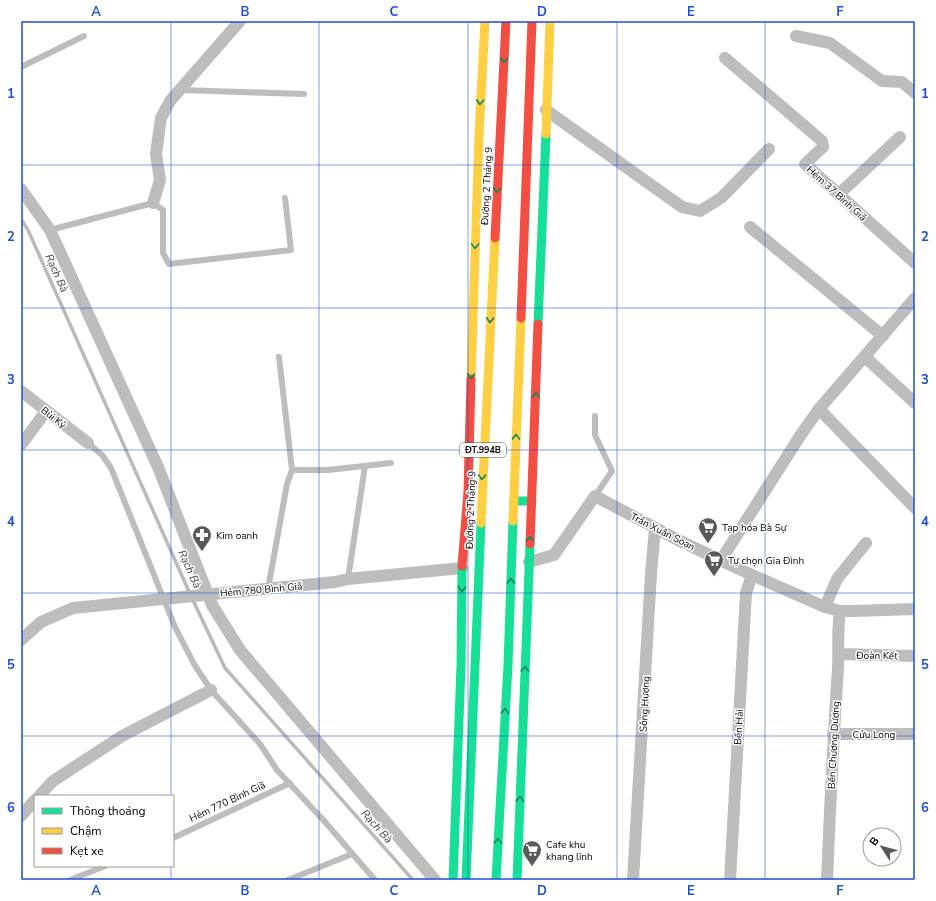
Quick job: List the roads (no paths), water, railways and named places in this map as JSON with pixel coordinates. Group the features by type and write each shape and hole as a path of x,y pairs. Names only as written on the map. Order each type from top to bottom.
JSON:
{"main road":[{"name":"Đường 2 Tháng 9","path":"453,880 462,568 468,492 478,135 485,21"},
{"name":"Đường 2 Tháng 9","path":"466,880 482,493 506,21"},
{"name":"ĐT.994B","path":"496,880 508,665 532,21"},
{"path":"517,880 550,21"},
{"path":"468,492 482,493"},
{"path":"514,501 532,501"}],"street":[{"path":"153,203 160,180 156,154 161,118 170,101 240,21"},
{"path":"796,36 830,44 882,81 902,82 915,93"},
{"name":"Hẻm 37 Bình Giã","path":"725,58 822,141 823,147 805,164 915,263"},
{"path":"546,110 682,207 700,211 720,198 769,148"},
{"path":"839,194 900,138"},
{"path":"21,189 50,230 158,467 212,605 240,650 435,880"},
{"path":"750,227 883,336"},
{"path":"721,560 800,436 819,409 915,299"},
{"path":"865,357 915,403"},
{"name":"Bùi Kỷ","path":"21,391 46,412 88,443"},
{"path":"819,409 915,508"},
{"path":"21,445 46,412"},
{"path":"529,562 554,555 595,496"},
{"name":"Trần Xuân Soạn","path":"595,496 655,528 752,575 825,607 840,611 915,609"},
{"name":"Sông Hương","path":"633,880 655,528"},
{"path":"825,607 846,566 866,543"},
{"name":"Hẻm 780 Bình Giã","path":"21,640 42,622 73,608 462,568"},
{"name":"Bến Hải","path":"730,880 746,593 752,575"},
{"name":"Bến Chương Dương","path":"827,880 833,734 839,654 837,630 840,611"},
{"name":"Đoàn Kết","path":"839,654 915,656"},
{"path":"40,795 53,781 122,736 211,690"},
{"name":"Cửu Long","path":"833,734 915,734"},
{"path":"21,816 34,801"}],"lane":[{"path":"21,67 84,36"},
{"path":"179,90 304,94"},
{"path":"50,230 153,203 163,210 163,253 169,264 291,250 285,198"},
{"path":"268,589 286,492 292,470 278,357"},
{"path":"594,416 595,435 612,471 595,496"},
{"path":"88,443 103,456 111,468 175,627 194,664 211,690 260,744 277,770 375,880"},
{"path":"292,470 328,470 390,463"},
{"path":"348,580 365,466"},
{"name":"Hẻm 770 Bình Giã","path":"174,838 290,783"},
{"path":"288,880 352,854"},
{"path":"70,880 102,867"}],"waterway":[{"name":"Rạch Bà","path":"21,219 28,230 191,596 225,668 413,880"}],"place":[{"name":"Tạp hóa Bà Sự","path":"708,544"},
{"name":"Kim oanh","path":"202,552"},
{"name":"Tự chọn Gia Đình","path":"714,577"},
{"name":"Cafe khu khang linh","path":"532,867"}]}
